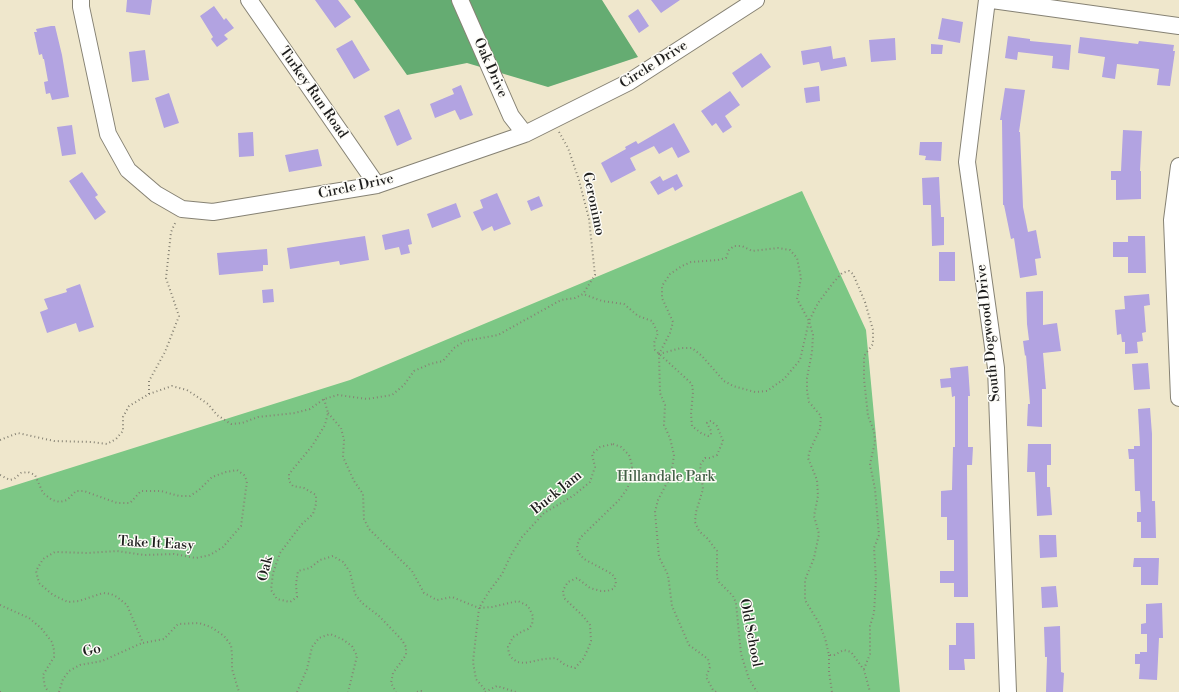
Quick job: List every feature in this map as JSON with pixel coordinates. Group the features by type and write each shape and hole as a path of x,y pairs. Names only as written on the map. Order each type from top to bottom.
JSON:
{"street":[{"name":"Circle Drive","path":"81,0 108,134 128,170 156,194 182,209 213,212 377,185 525,134 629,82 756,0"},
{"name":"Turkey Run Road","path":"249,0 377,185"},
{"name":"Oak Drive","path":"460,0 511,116 525,134"},
{"name":"South Dogwood Drive","path":"987,0 967,162 996,368 1008,692"},
{"path":"992,0 1179,26"},
{"path":"1179,166 1176,220 1179,398"}],"path":[{"name":"Geronimo","path":"553,120 568,148 579,180 589,219 594,275 583,294"},
{"path":"149,394 149,381 166,352 178,316 166,278 171,232 182,209"},
{"path":"716,692 713,690 706,677 710,667 708,658 689,645 672,606 668,575 659,557 655,512 658,500 672,475 674,455 670,438 664,425 665,405 660,393 659,354 670,333 673,322 662,298 662,286 670,274 691,262 726,258 729,250 734,246 742,246 752,251 778,248 790,250 797,258 801,278 797,300 809,321 812,335 812,352 807,378 807,391 809,402 821,416 820,429 810,450 808,458 817,480 818,496 814,516 819,534 814,558 805,580 805,600 819,623 825,638 832,692"},
{"path":"659,354 681,348 692,348 702,356 724,381 733,386 755,392 767,391 784,379 800,360 809,321 818,303 842,273 849,271 853,274 862,291 873,330 873,344 864,356 864,379 868,416 874,431 875,442 870,464 875,489 878,535 874,548 876,579 874,613 870,626 870,654 864,670"},
{"path":"0,440 18,433 54,441 107,444 116,439 123,431 123,417 129,406 149,394 172,386 187,390 208,404 217,415 231,424 242,423 258,417 295,413 310,409 324,399 338,395 367,399 392,395 404,385 414,371 430,364 443,361 454,348 465,342 498,336 561,300 575,298 583,294 602,301 624,304 638,316 652,321 658,333 654,343 655,350 659,354"},
{"name":"Old School","path":"659,354 692,384 692,426 708,436 711,435 711,432 707,423 712,421 717,426 723,441 717,455 710,458 704,458 700,465 703,489 696,512 695,522 699,531 717,552 717,578 733,596 736,603 741,654 749,679 757,692"},
{"path":"324,399 328,413 341,428 344,440 343,457 354,482 363,494 364,519 369,529 412,572 424,593 438,600 452,597 479,608 474,662 476,678 486,691 497,686 516,692"},
{"name":"Oak","path":"328,413 325,425 312,446 289,474 289,481 293,486 304,488 316,495 316,504 313,514 301,525 280,553 273,573 271,590 277,599 290,602 297,597 296,584 298,572 310,568 320,560 332,556 343,562 350,572 355,594 362,603 379,616 402,640 406,647 406,655 394,673 391,683 396,692"},
{"name":"Buck Jam","path":"614,444 621,447 629,456 632,465 632,476 627,488 619,500 580,538 577,546 578,552 584,559 612,574 615,578 616,584 613,589 601,591 590,588 576,578 568,582 563,590 564,598 583,616 590,625 591,642 583,659 575,668 565,665 556,658 544,659 525,664 517,662 508,654 508,647 514,637 532,625 533,616 528,606 518,601 492,607 479,608 502,574 511,554 522,537 544,513 573,496 590,482 595,466 592,454 600,447 614,444"},
{"name":"Take It Easy","path":"0,475 10,480 14,479 21,473 28,472 35,475 43,493 52,500 60,502 67,500 76,491 84,491 118,503 130,503 141,492 161,491 179,496 190,496 199,490 212,477 237,470 244,475 247,481 241,526 223,547 210,555 196,558 174,554 144,555 117,551 88,553 55,552 43,559 39,565 36,571 39,583 53,595 68,602 103,593 110,594 122,601 127,605 143,643"},
{"path":"0,605 28,618 41,628 52,642 54,658 43,675 45,687 49,692"},
{"path":"143,643 164,639 178,624 198,623 211,627 224,636 230,645 232,669 239,692"},
{"path":"297,692 307,669 312,647 319,638 330,634 342,639 352,646 357,656 348,692"},
{"name":"Go","path":"59,692 63,680 69,670 80,664 102,661 143,643"},
{"path":"828,655 834,655 844,650 851,652 864,670 870,692"},
{"path":"416,692 423,692"}],"green space":[{"path":"354,0 602,0 638,57 548,87 467,63 407,75"},
{"name":"Hillandale Park","path":"802,191 866,330 900,692 0,692 0,490 350,380"}],"building":[{"path":"127,0 152,0 150,15 126,12"},
{"path":"315,0 338,0 351,17 335,28"},
{"path":"651,0 680,0 661,13"},
{"path":"214,6 224,20 226,18 234,28 224,35 228,39 217,47 211,39 213,37 200,16"},
{"path":"638,9 649,26 639,33 628,16"},
{"path":"942,18 963,22 960,43 938,39"},
{"path":"55,26 62,55 69,97 52,100 50,93 46,94 44,82 48,81 44,59 42,54 39,55 34,32 37,32 36,29"},
{"path":"1008,36 1030,39 1030,41 1071,45 1069,70 1052,68 1053,56 1018,52 1017,60 1005,58"},
{"path":"1080,37 1138,44 1139,41 1174,45 1173,51 1175,51 1170,86 1157,85 1159,69 1117,64 1115,79 1102,77 1105,57 1078,53"},
{"path":"895,38 896,60 871,62 869,40"},
{"path":"352,40 370,70 354,79 336,49"},
{"path":"931,44 943,45 942,54 931,54"},
{"path":"831,46 833,59 845,57 847,66 821,71 819,62 803,65 801,51"},
{"path":"145,50 149,80 132,82 129,52"},
{"path":"761,53 771,67 742,88 732,73"},
{"path":"461,85 473,115 460,120 455,110 435,118 430,104 454,94 452,89"},
{"path":"819,86 820,101 806,103 804,88"},
{"path":"1005,88 1025,90 1019,132 1023,207 1028,232 1036,230 1041,258 1035,259 1037,275 1020,278 1014,238 1011,239 1003,205 1002,120 1000,120"},
{"path":"730,91 740,105 725,116 732,127 723,133 716,123 712,126 701,111"},
{"path":"169,93 179,123 164,128 155,98"},
{"path":"399,109 412,139 397,146 384,116"},
{"path":"674,123 690,152 678,158 672,147 659,154 654,146 630,158 636,170 611,183 601,163 626,149 625,147 636,141 638,144"},
{"path":"72,125 76,154 62,156 57,127"},
{"path":"1123,130 1142,131 1140,171 1141,199 1116,200 1116,180 1111,180 1111,171 1121,171"},
{"path":"253,132 254,156 239,157 238,133"},
{"path":"920,142 942,142 941,161 925,160 926,156 919,155"},
{"path":"318,149 322,166 289,172 285,155"},
{"path":"82,172 98,195 95,197 106,212 95,220 69,181"},
{"path":"677,174 683,186 675,191 673,187 658,195 650,182 660,176 663,181"},
{"path":"939,177 941,217 944,217 944,245 932,246 931,205 923,205 922,178"},
{"path":"497,193 511,224 494,231 492,226 482,231 473,212 483,208 480,200"},
{"path":"539,196 543,206 531,211 527,201"},
{"path":"456,203 461,217 432,228 427,214"},
{"path":"409,229 412,244 408,245 410,253 401,255 399,247 385,250 382,235"},
{"path":"365,236 369,260 340,265 339,261 290,269 287,248"},
{"path":"1128,236 1145,236 1146,273 1128,273 1128,257 1113,257 1113,242 1128,242"},
{"path":"267,249 268,265 263,265 263,271 219,275 217,253"},
{"path":"939,252 955,252 955,281 939,281"},
{"path":"80,284 94,327 79,332 76,323 47,333 40,312 48,309 44,299 67,292 66,289"},
{"path":"273,289 274,302 263,303 262,290"},
{"path":"1043,291 1043,325 1057,323 1061,351 1043,353 1046,389 1042,389 1042,427 1027,426 1028,404 1030,404 1026,355 1025,356 1023,341 1029,340 1026,292"},
{"path":"1149,294 1150,305 1144,306 1146,332 1142,333 1143,341 1137,342 1138,353 1125,354 1125,342 1122,342 1121,334 1117,335 1115,310 1125,309 1124,296"},
{"path":"1148,363 1150,389 1134,390 1132,364"},
{"path":"968,366 970,396 968,396 968,447 973,447 972,465 967,465 968,597 954,597 954,583 940,583 940,571 954,571 954,540 947,540 947,517 941,517 941,491 952,490 953,447 955,447 955,396 952,397 951,387 941,388 940,379 951,378 950,368"},
{"path":"1150,408 1152,434 1152,501 1155,501 1156,538 1141,538 1141,522 1137,522 1137,512 1141,512 1140,491 1135,491 1134,459 1129,459 1128,449 1134,449 1134,446 1140,446 1138,409"},
{"path":"1028,444 1051,444 1051,465 1047,465 1047,487 1050,487 1052,515 1037,516 1035,472 1027,472"},
{"path":"1039,535 1056,535 1057,557 1040,558"},
{"path":"1134,558 1159,558 1158,585 1141,585 1141,567 1133,567"},
{"path":"1056,586 1058,607 1042,608 1041,587"},
{"path":"1162,603 1163,638 1159,638 1157,680 1139,679 1140,664 1135,664 1135,654 1147,652 1147,634 1141,634 1141,624 1146,623 1146,604"},
{"path":"956,623 974,623 975,659 964,659 965,670 949,670 949,645 956,645"},
{"path":"1060,626 1061,672 1064,673 1063,692 1046,692 1047,657 1045,657 1044,627"}]}
